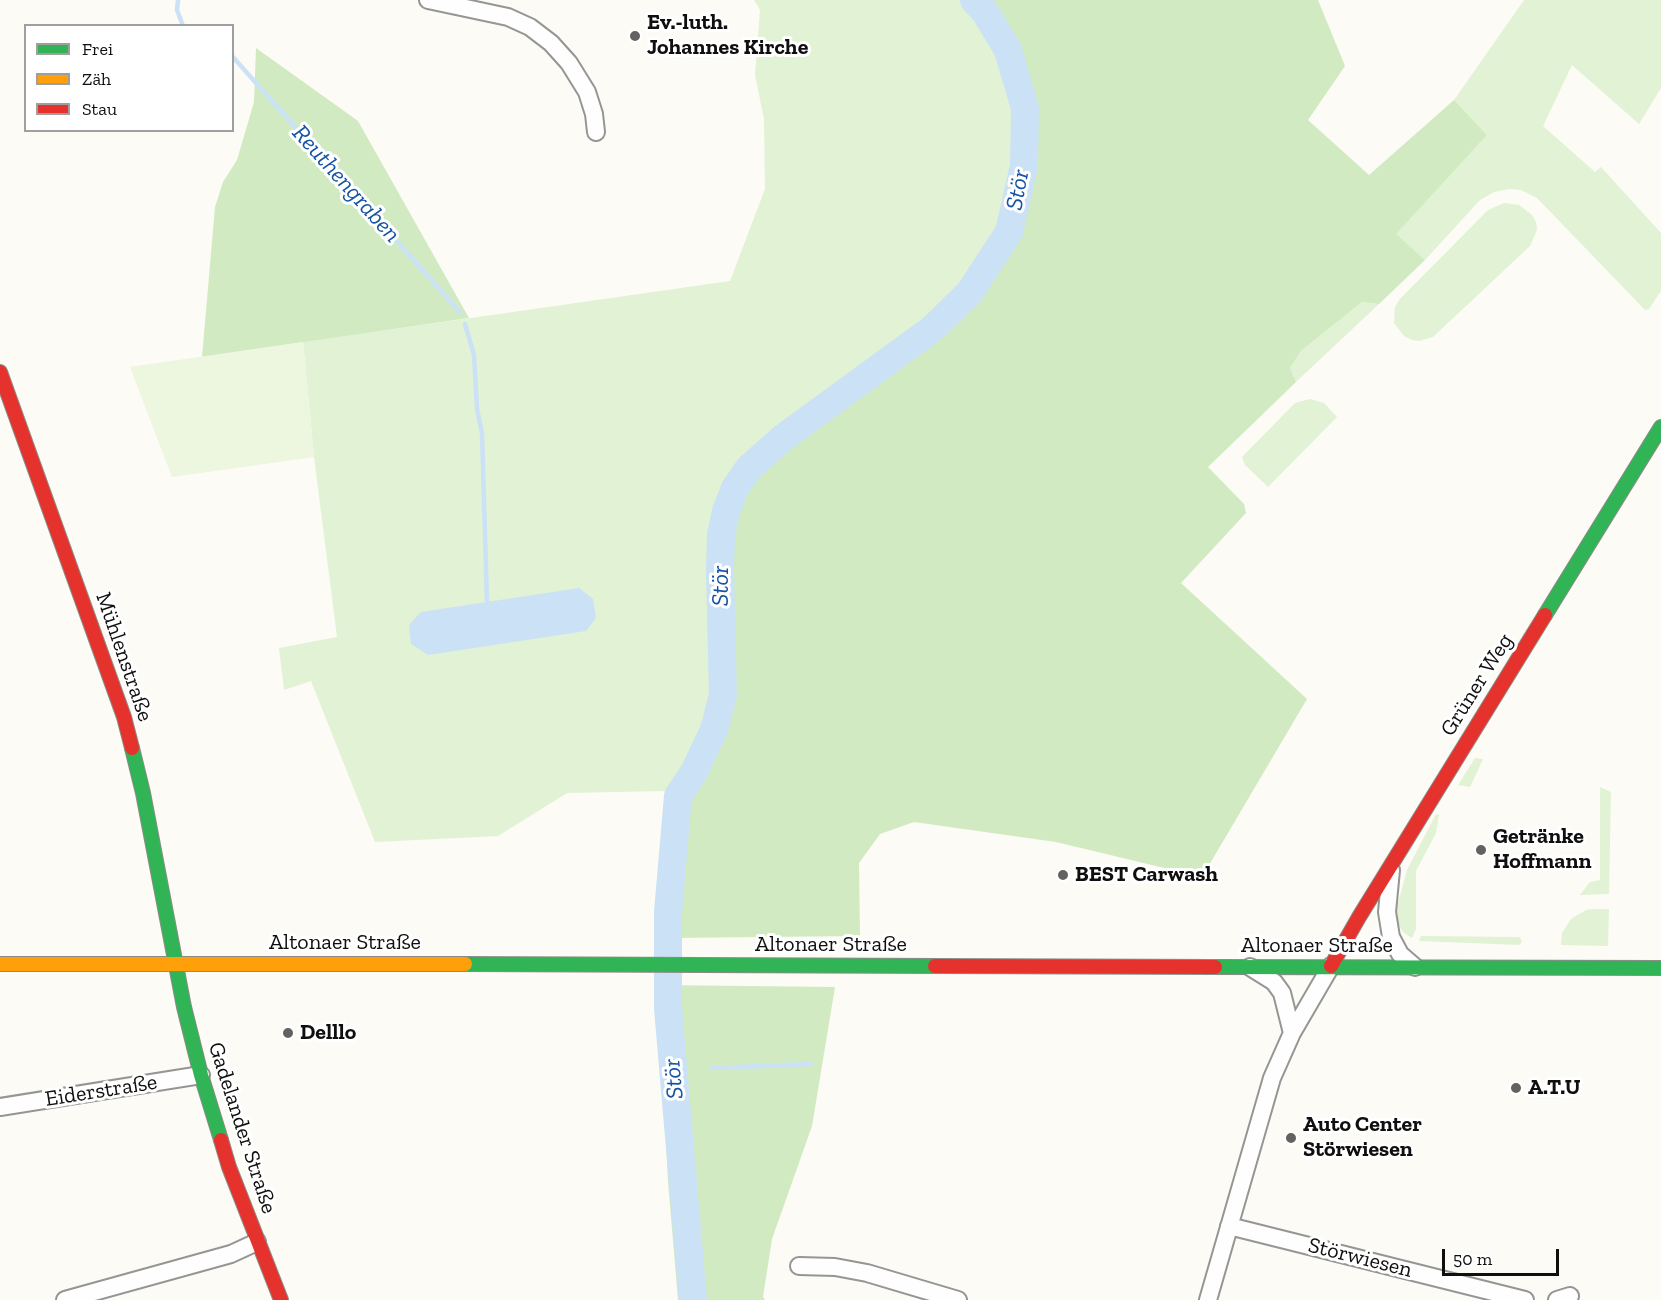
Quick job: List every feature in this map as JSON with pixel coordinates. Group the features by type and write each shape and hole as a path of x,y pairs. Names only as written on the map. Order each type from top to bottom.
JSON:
{"main road":[{"name":"Mühlenstraße","path":"0,372 124,717 143,793 176,964"},
{"name":"Grüner Weg","path":"1331,966 1661,426"},
{"name":"Altonaer Straße","path":"0,964 1661,968"},
{"name":"Gadelander Straße","path":"176,964 201,1075 229,1167 280,1300"}],"street":[{"path":"428,0 508,17 531,27 551,43 569,63 586,92 594,114 596,132"},
{"path":"1391,865 1387,912 1391,937 1400,954 1414,967"},
{"path":"1208,1300 1272,1078 1292,1033 1331,966"},
{"path":"1250,967 1274,982 1282,993 1292,1033"},
{"name":"Eiderstraße","path":"0,1107 201,1075"},
{"name":"Störwiesen","path":"1229,1226 1525,1300"},
{"path":"65,1300 231,1254 257,1242"},
{"path":"799,1266 835,1267 867,1273 958,1300"}],"green space":[{"path":"754,0 974,0 985,12 1008,50 1025,108 1024,166 1009,232 970,292 932,328 784,437 749,468 726,511 721,535 723,695 714,730 694,772 678,796 664,791 567,793 498,836 375,842 311,681 284,690 279,648 337,637 314,457 303,342 730,281 765,189 764,119 755,75 760,10"},
{"path":"974,0 1318,0 1345,66 1308,120 1369,175 1454,100 1487,135 1396,234 1425,260 1379,304 1362,302 1301,351 1290,368 1296,382 1208,467 1244,504 1246,513 1181,583 1307,699 1202,877 1056,842 914,822 880,834 859,863 860,936 668,938 668,912 678,796 694,772 714,730 723,695 721,535 726,511 735,488 749,468 784,437 932,328 970,292 1009,232 1024,166 1025,108 1008,50 985,12"},
{"path":"1524,0 1661,0 1661,88 1639,124 1572,65 1543,126 1595,172 1601,167 1661,233 1661,291 1649,309 1645,310 1537,198 1521,190 1509,189 1494,192 1480,200 1425,260 1395,234 1487,135 1454,100"},
{"path":"256,48 358,121 469,318 202,357 215,207 223,182 237,160 254,102"},
{"path":"1504,203 1519,205 1532,215 1537,230 1530,246 1433,337 1419,341 1404,336 1394,323 1395,307 1399,300 1488,210"},
{"path":"1362,302 1379,304 1296,382 1290,368 1301,351"},
{"path":"303,342 314,457 172,477 130,367"},
{"path":"1310,399 1324,403 1337,417 1268,487 1245,465 1242,457 1295,403"},
{"path":"1475,758 1483,759 1470,787 1458,785"},
{"path":"1600,787 1611,792 1609,894 1580,895 1590,882 1600,880"},
{"path":"1436,814 1439,815 1436,833 1416,871 1416,929 1412,938 1403,932 1395,919 1397,907 1407,870"},
{"path":"1609,909 1608,946 1561,945 1562,933 1571,919 1586,910"},
{"path":"1421,936 1520,937 1522,942 1519,945 1419,941"},
{"path":"658,985 835,987 812,1126 772,1239 763,1297 765,1300 678,1300 668,1182"}],"water":[{"path":"579,588 593,599 596,618 586,631 428,655 411,644 409,625 421,612"}],"waterway":[{"name":"Reuthengraben","path":"178,0 177,10 182,24"},
{"name":"Stör","path":"693,1300 668,1008 668,912 678,796 694,772 714,730 723,695 720,571 721,535 726,511 735,488 749,468 784,437 932,329 970,292 1009,232 1024,166 1025,108 1008,50 985,12 974,0"},
{"name":"Reuthengraben","path":"234,58 460,312"},
{"name":"Reuthengraben","path":"465,324 474,355 477,409 482,433 487,602"},
{"path":"712,1068 811,1064"}],"traffic: fast":[{"path":"1545,615 1661,427"},
{"path":"132,748 143,793 184,1007 201,1075 221,1140"},
{"path":"465,964 935,966"},
{"path":"1215,967 1661,968"}],"traffic: slow":[{"path":"0,964 465,964"}],"traffic: jam":[{"path":"0,372 124,717 132,748"},
{"path":"1331,966 1545,615"},
{"path":"935,966 1215,967"},
{"path":"221,1140 229,1167 281,1300"}],"place":[{"name":"Ev.-luth. Johannes Kirche","path":"635,36"},
{"name":"Getränke Hoffmann","path":"1481,850"},
{"name":"BEST Carwash","path":"1063,875"},
{"name":"Delllo","path":"288,1033"},
{"name":"A.T.U","path":"1516,1088"},
{"name":"Auto Center Störwiesen","path":"1291,1138"}]}
